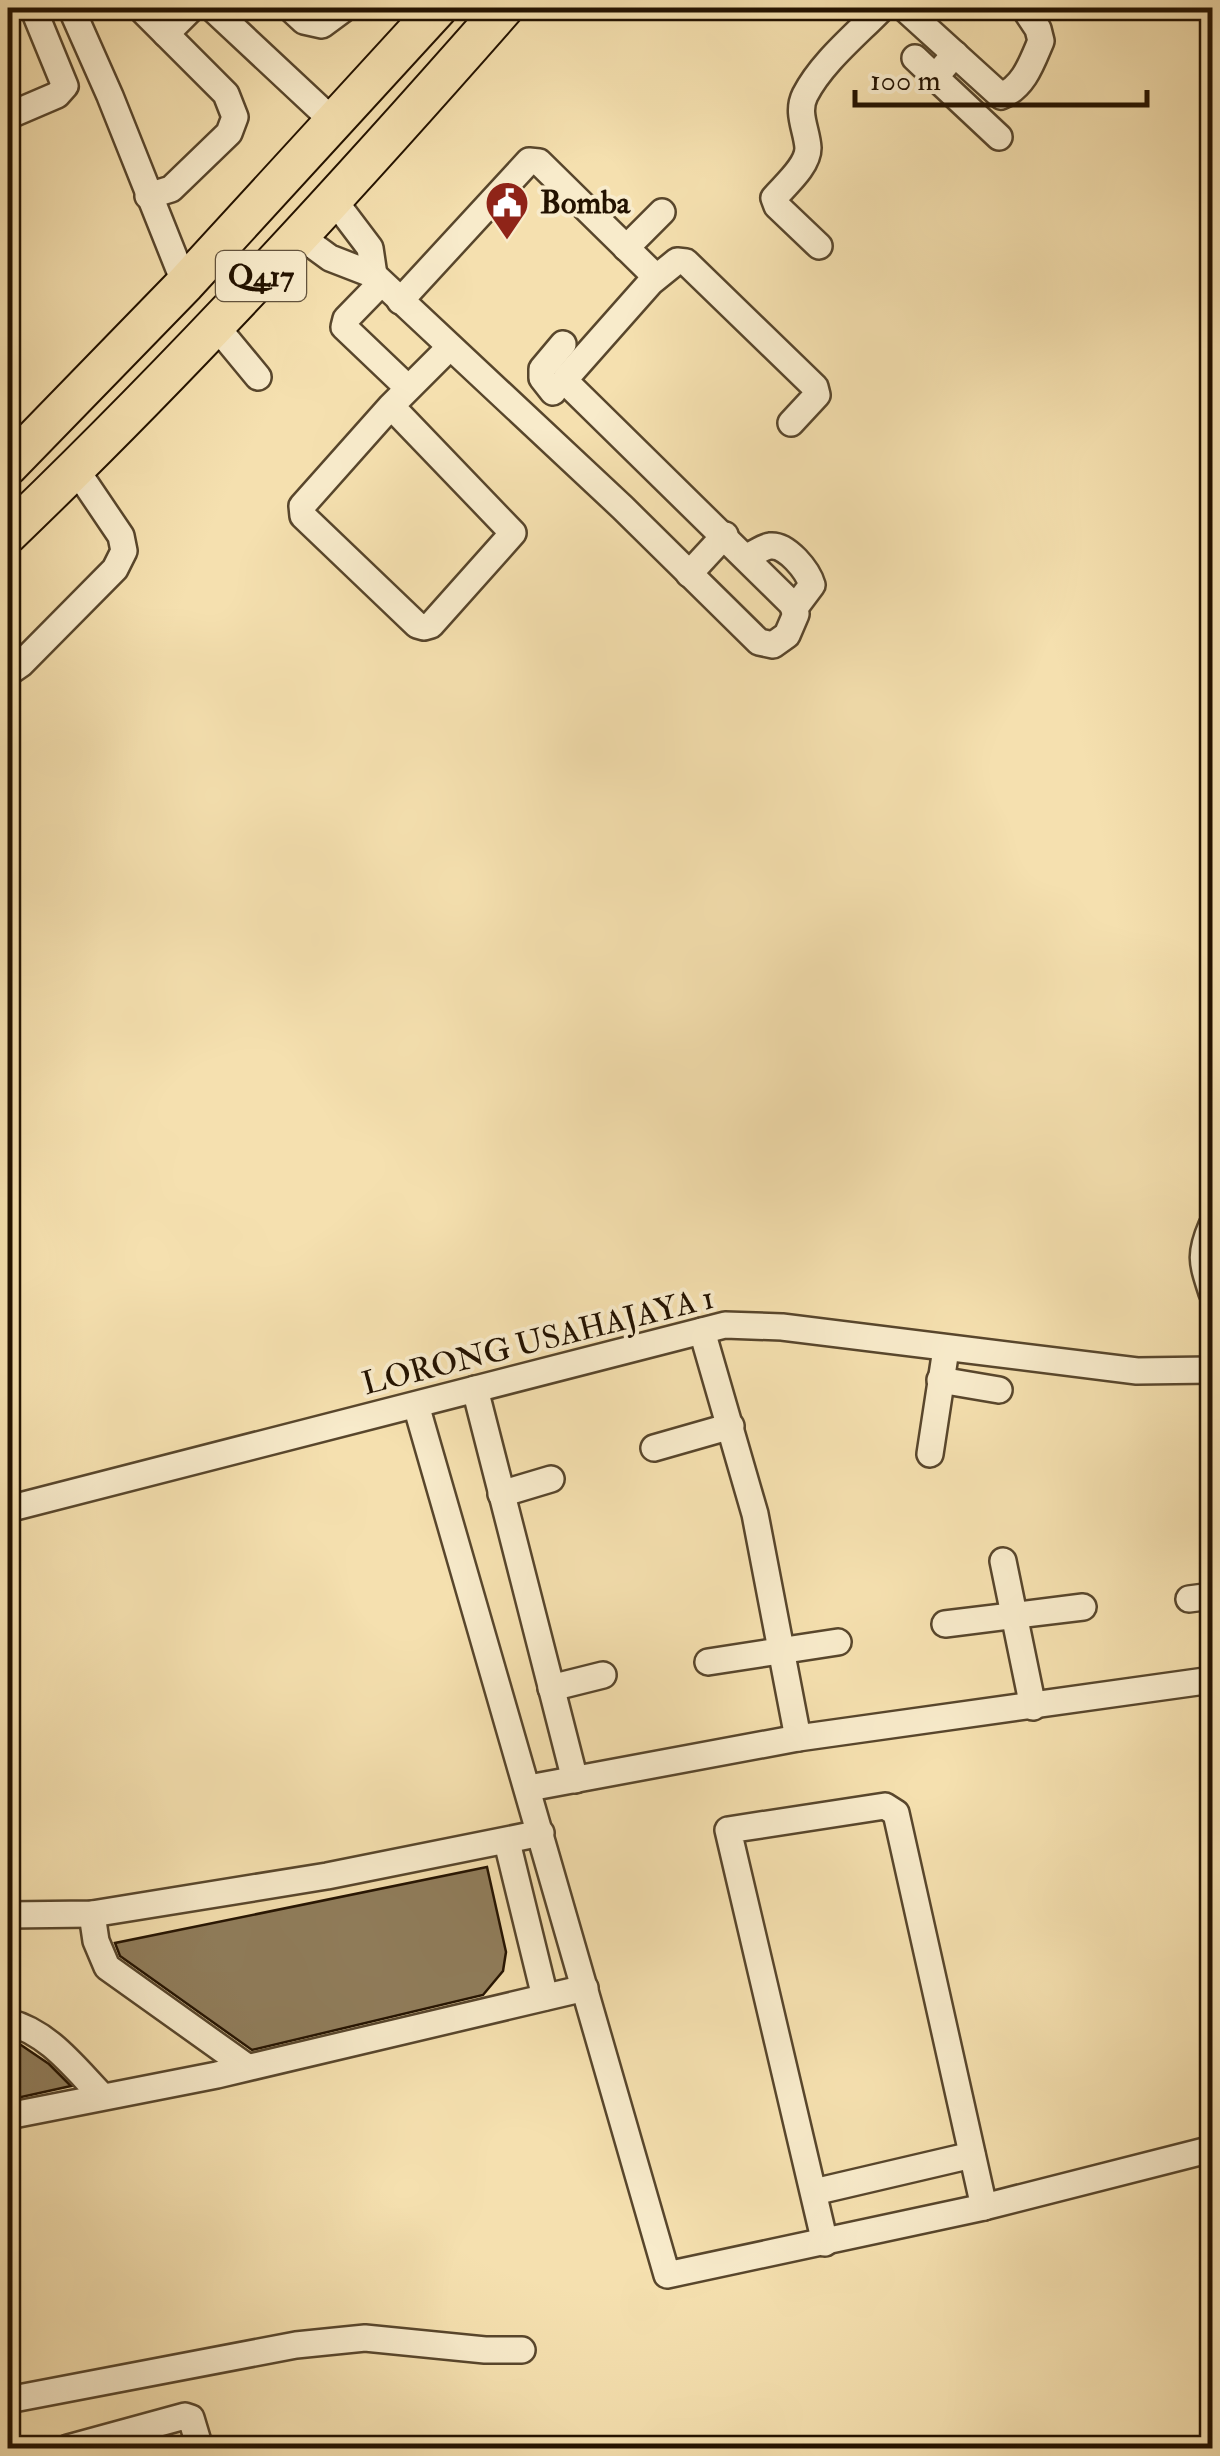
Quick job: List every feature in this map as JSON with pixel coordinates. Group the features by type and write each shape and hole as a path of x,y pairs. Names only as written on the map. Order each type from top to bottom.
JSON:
{"highway":[{"name":"Q417","path":"8,466 185,284 438,8"},
{"name":"Q417","path":"8,534 300,236 504,8"}],"street":[{"path":"8,116 57,94 65,86 32,8"},
{"path":"71,8 185,284"},
{"path":"140,8 226,94 235,118 229,133 172,188 148,196"},
{"path":"166,34 192,8"},
{"path":"212,8 334,123"},
{"path":"290,8 304,21 322,25 345,8"},
{"path":"819,246 776,206 774,198 808,151 801,119 804,97 825,67 882,8"},
{"path":"904,8 1001,96 1012,92 1022,81 1041,40 1024,8"},
{"path":"935,78 956,54"},
{"path":"914,58 999,137"},
{"path":"400,302 529,161 539,162 656,278"},
{"path":"333,199 370,248 378,278"},
{"path":"626,248 662,212"},
{"path":"300,236 330,258 378,278 759,642 773,645 786,635 796,614 794,609 812,585 808,572 778,546 767,546 748,558 578,394 542,378 542,370 563,344"},
{"path":"526,420 676,261 686,262 815,386 817,395 791,423"},
{"path":"378,278 344,326 400,397 513,533 431,625 424,628 302,516 302,506 400,397 449,348"},
{"path":"215,325 258,377"},
{"path":"8,673 116,569 124,552 121,536 75,468"},
{"path":"689,574 724,535"},
{"path":"1212,1224 1202,1259 1212,1293"},
{"name":"LORONG USAHAJAYA 1","path":"8,1509 725,1325 782,1326 1137,1371 1212,1370"},
{"path":"702,1331 756,1514 798,1738"},
{"path":"930,1454 946,1349"},
{"path":"940,1380 1000,1390"},
{"path":"475,1390 575,1780"},
{"path":"416,1405 667,2276 984,2207 1212,2150"},
{"path":"654,1448 731,1426"},
{"path":"502,1494 551,1479"},
{"path":"1002,1561 1034,1707"},
{"path":"945,1624 1083,1607"},
{"path":"708,1662 838,1642"},
{"path":"551,1688 604,1675"},
{"path":"529,1788 798,1738 1212,1680"},
{"path":"825,2243 728,1830 885,1806 896,1813 984,2207"},
{"path":"8,1915 92,1914 328,1876 541,1833"},
{"path":"507,1842 546,1997"},
{"path":"92,1914 96,1941 108,1968 247,2068"},
{"path":"8,2116 247,2068 586,1988"},
{"path":"8,2022 42,2036 102,2096"},
{"path":"814,2192 972,2155"},
{"path":"8,2400 296,2345 365,2338 522,2350"},
{"path":"68,2448 185,2416 191,2418 200,2448"}],"building":[{"path":"487,1867 506,1952 503,1971 483,1995 252,2050 120,1956 115,1943"},
{"path":"21,2045 49,2064 71,2086 8,2100 8,2048"}],"place":[{"name":"Bomba","path":"507,241"}]}
